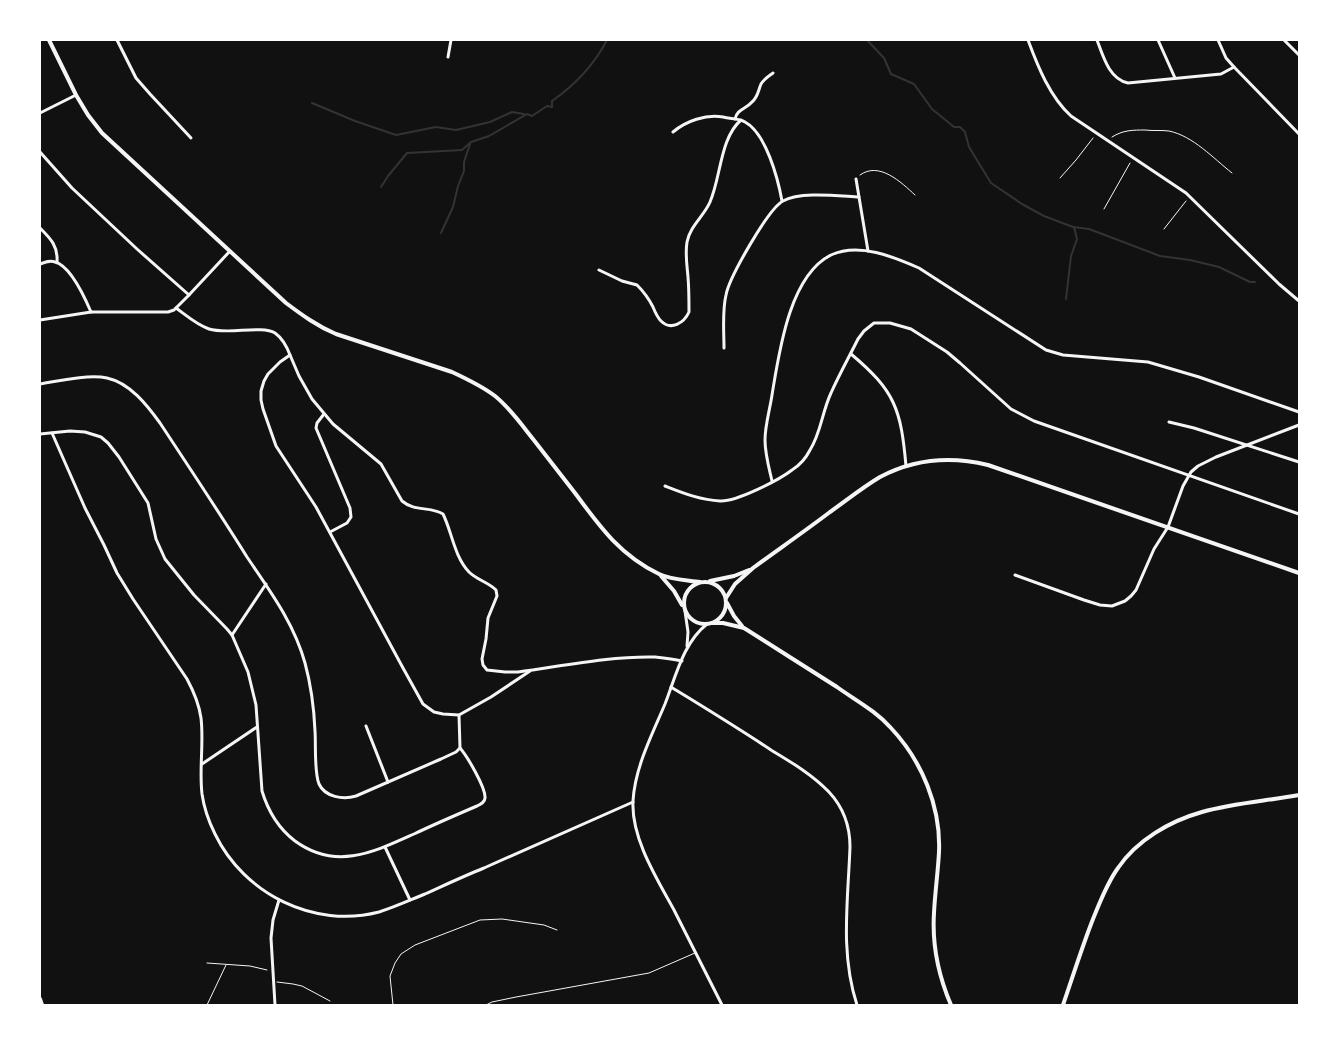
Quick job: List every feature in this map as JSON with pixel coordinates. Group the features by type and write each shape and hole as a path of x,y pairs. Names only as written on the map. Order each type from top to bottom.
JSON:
{"street":[{"path":"117,40 136,78 191,138"},
{"path":"448,57 451,40"},
{"path":"1028,40 1052,93 1071,116 1190,196 1279,284 1299,301"},
{"path":"1097,40 1114,76 1128,83 1221,74 1234,67"},
{"path":"1158,40 1175,78"},
{"path":"1218,40 1226,58 1299,134"},
{"path":"1284,40 1299,55"},
{"path":"51,41 76,95 102,133 286,303 321,327 352,340 452,372 490,392 514,414 610,539 633,558 660,575 674,591 688,617 700,624 723,623 744,628 865,706 890,726 912,755 930,791 936,813 939,850 934,938 941,975 951,1005"},
{"path":"735,119 738,111 753,102 761,84 773,73"},
{"path":"40,112 76,95"},
{"path":"673,132 685,124 710,116 741,120 751,126 764,146 776,174 782,201"},
{"path":"599,270 615,278 637,285 662,322 676,325 686,319 689,312 686,252 689,235 710,203 728,138 734,126 741,120"},
{"path":"40,152 72,188 189,295"},
{"path":"856,179 868,251"},
{"path":"724,348 725,302 728,287 768,216 782,201 802,196 859,197"},
{"path":"40,228 54,245 57,262"},
{"path":"40,320 91,312 171,312 230,251"},
{"path":"772,481 765,440 780,350 787,323 795,300 809,274 823,260 841,252 868,251 900,260 919,268 1046,350 1064,354 1148,362 1199,377 1299,412"},
{"path":"40,264 57,262 67,270 91,312"},
{"path":"176,308 208,329 227,332 268,331 275,333 282,340 304,387 312,399 333,424 381,464 402,501 414,508 439,511 442,514 464,566 475,577 496,590 497,596 488,618 482,659 484,668 505,672 596,660 657,657 682,661"},
{"path":"665,486 690,496 722,501 731,499 788,473 805,458 811,449 819,431 823,412 850,354 868,326 874,323 899,325 911,329 960,363 1011,409 1034,422 1299,514"},
{"path":"850,354 868,368 887,390 893,401 903,429 906,466"},
{"path":"290,355 273,368 264,381 261,400 276,446 316,507 423,704 434,712 459,715 491,697 530,670"},
{"path":"40,384 98,377 113,380 132,391 149,408 160,423 266,584 291,626 303,658 311,690 319,784 326,792 340,798 356,796 441,760 460,748"},
{"path":"324,414 316,423 316,428 350,508 351,517 347,523 330,532"},
{"path":"1169,422 1299,462"},
{"path":"1015,575 1100,605 1112,606 1118,604 1131,596 1136,590 1154,549 1168,527 1188,475 1194,469 1205,462 1299,425"},
{"path":"40,434 70,431 85,432 101,437 119,457 148,503 156,539 165,559 194,596 232,636 248,672 256,705 262,790 266,803 272,815 286,833 299,843 327,856 359,856 385,847 477,806 484,801 485,796 481,786 469,760 460,748 459,715"},
{"path":"52,433 85,508 117,573 133,600 187,679 198,702 202,736 202,792 213,831 229,859 241,872 254,884 279,900 309,912 323,915 363,915 380,911 410,900 633,802"},
{"path":"722,1005 647,858 637,828 633,802 639,771 687,649 694,637 709,624 718,620 723,614 726,608 726,599 735,584 753,568 879,478 906,466 936,460 970,461 994,467 1299,573"},
{"path":"687,649 688,632 683,600 689,588 700,582 734,576 753,568"},
{"path":"660,575 700,582"},
{"path":"706,581 718,586 723,591 731,611 744,628"},
{"path":"232,636 266,584"},
{"path":"671,687 806,772 828,791 840,807 845,818 850,845 845,920 846,952 857,1005"},
{"path":"366,726 388,782"},
{"path":"202,765 258,727"},
{"path":"1063,1005 1088,931 1102,897 1118,868 1131,853 1148,838 1183,818 1224,807 1299,795"},
{"path":"385,847 410,900"},
{"path":"275,1005 271,938 273,920 279,900"},
{"path":"40,1000 42,1005"}],"lane":[{"path":"393,1005 390,976 395,962 401,954 415,945 480,920 502,919 544,925 557,930"},
{"path":"486,1005 516,997 649,973 696,953"}],"path":[{"path":"1108,140 1126,130 1167,131 1193,141 1232,173"},
{"path":"1060,178 1097,133"},
{"path":"1104,209 1133,158"},
{"path":"856,179 863,173 874,170 883,172 902,183 915,195"},
{"path":"1164,229 1190,196"},
{"path":"208,963 250,966 272,972"},
{"path":"207,1005 226,964"},
{"path":"274,982 302,986 330,1001"}],"waterway":[{"path":"381,187 407,153 462,150 471,142 489,136 527,114 532,116 547,106 552,107 552,101 583,74 607,40"},
{"path":"867,40 884,58 891,74 914,84 932,109 954,127 960,127 965,132 969,147 991,183 1022,204 1044,216 1073,227 1089,229 1160,256 1190,260 1219,267 1250,282 1255,282"},
{"path":"312,103 355,121 396,135 436,127 456,130 490,122 512,112 524,114"},
{"path":"441,233 453,207 470,144"},
{"path":"1066,299 1071,256 1077,239 1074,227"}]}
